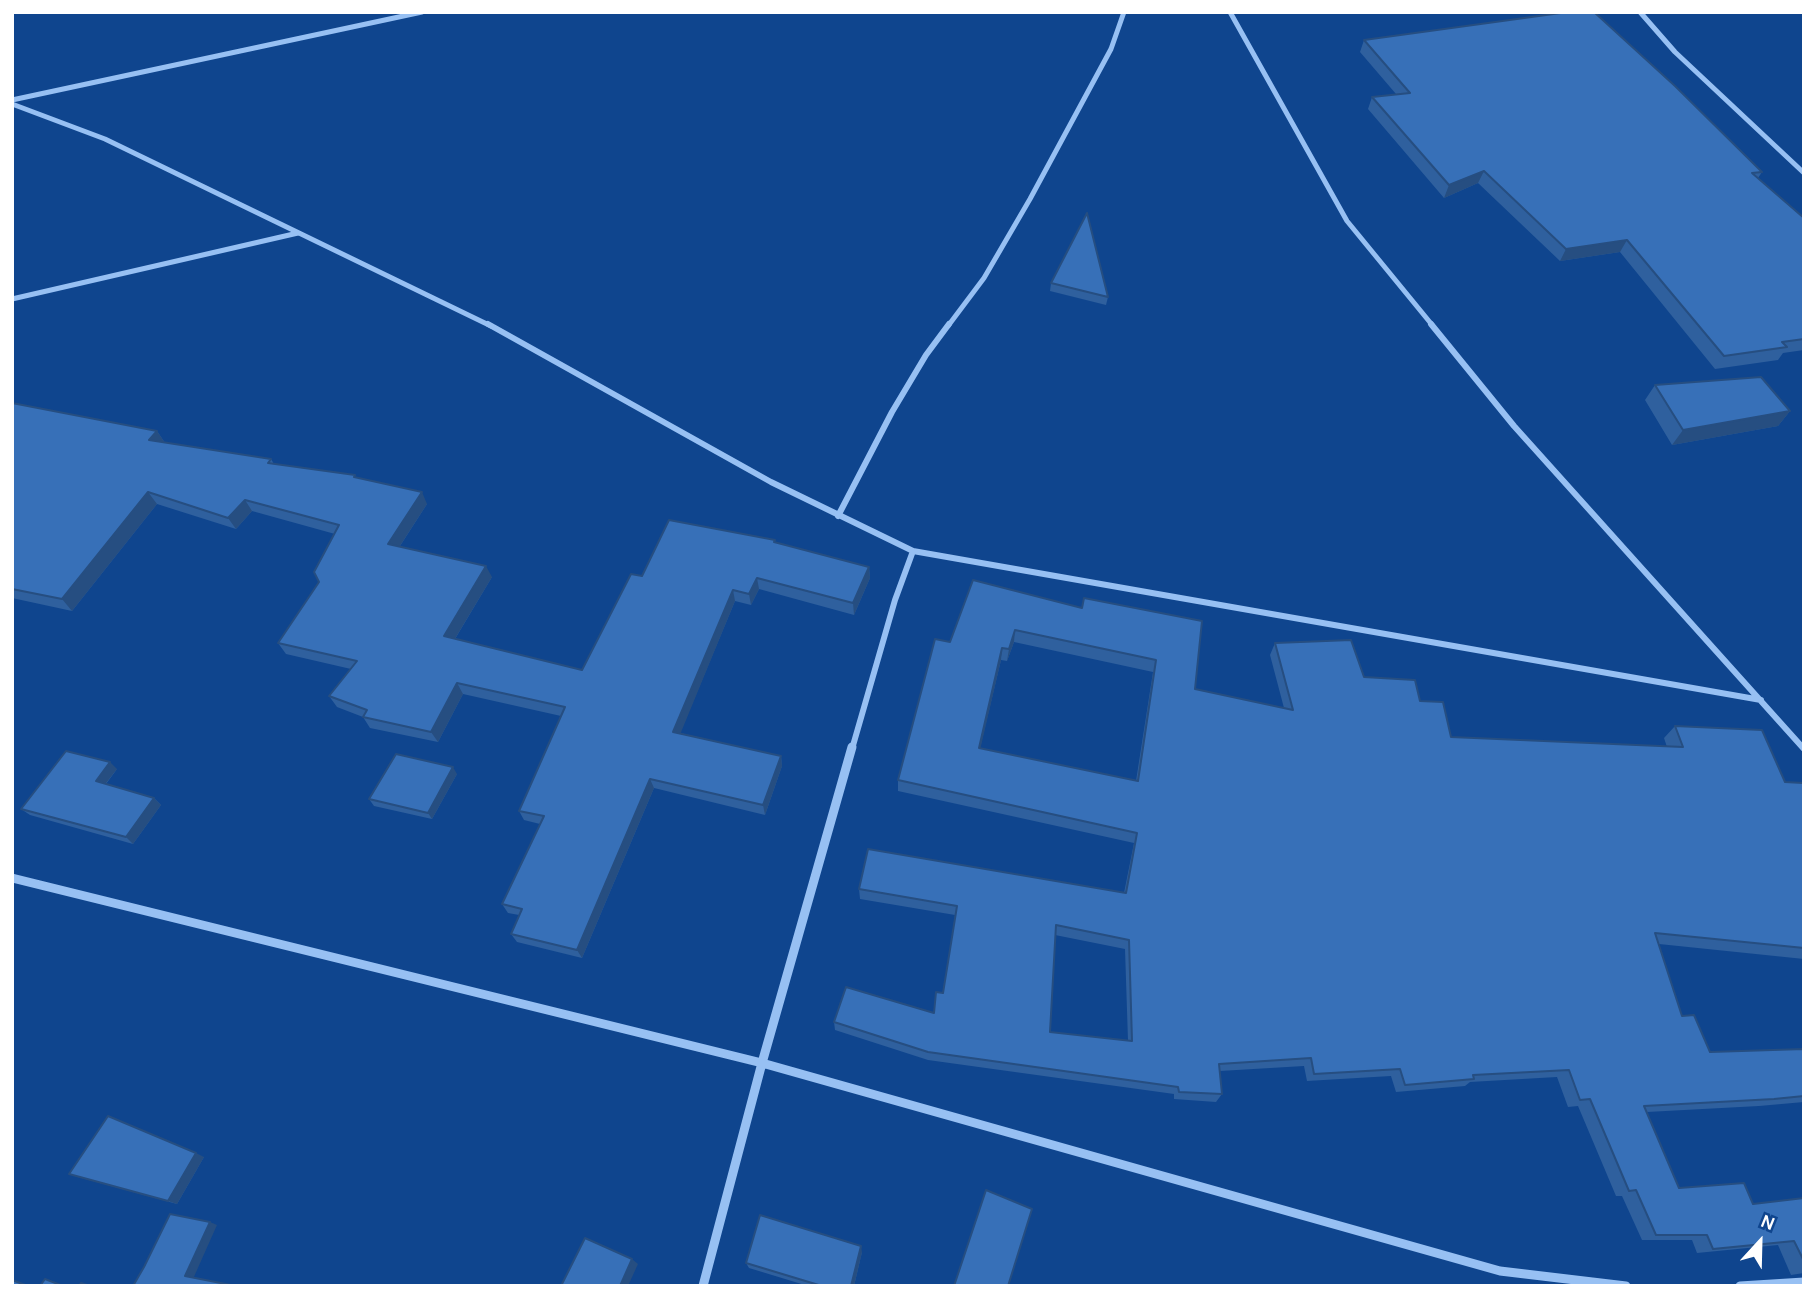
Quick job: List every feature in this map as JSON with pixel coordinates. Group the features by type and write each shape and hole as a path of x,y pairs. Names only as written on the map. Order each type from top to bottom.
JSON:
{"street":[{"path":"12,102 422,12"},
{"path":"838,516 892,412 926,355 984,278 1030,199 1111,49 1124,12"},
{"path":"1230,12 1347,220 1514,426 1804,749"},
{"path":"1640,12 1675,52 1804,173"},
{"path":"12,102 105,139 460,309 771,482 913,551 1760,700"},
{"path":"12,299 299,232"},
{"path":"703,1286 762,1063 895,600 913,551"},
{"path":"12,878 762,1063 1500,1271 1626,1286"},
{"path":"1740,1286 1804,1282"}],"building":[{"path":"1568,12 1594,12 1675,86 1762,172 1752,173 1804,218 1804,339 1782,342 1787,347 1724,356 1627,240 1566,249 1484,171 1449,185 1372,97 1410,93 1364,40"},
{"path":"1087,213 1108,297 1051,283"},
{"path":"1761,377 1790,411 1683,430 1655,385"},
{"path":"12,403 157,431 149,440 271,459 268,463 355,475 354,477 422,492 388,544 486,566 444,636 582,670 631,574 642,576 669,520 775,540 774,542 869,567 853,603 757,578 749,594 733,590 673,732 781,756 763,805 650,779 577,950 511,934 522,909 502,904 544,816 519,811 565,707 457,683 431,732 363,717 367,710 329,696 357,661 278,643 319,582 314,572 339,525 245,500 228,518 148,492 62,599 12,589"},
{"path":"973,580 1082,608 1084,598 1202,621 1195,689 1293,710 1275,643 1351,640 1364,677 1415,680 1420,701 1443,702 1451,737 1683,747 1675,726 1762,730 1785,782 1804,785 1804,948 1655,933 1682,1016 1694,1015 1710,1052 1804,1049 1804,1096 1644,1106 1679,1188 1744,1183 1753,1204 1804,1198 1804,1261 1794,1241 1713,1249 1707,1235 1656,1235 1636,1190 1629,1191 1590,1099 1580,1100 1569,1070 1473,1075 1474,1079 1405,1085 1400,1069 1314,1074 1311,1058 1219,1064 1222,1094 1179,1092 1178,1087 928,1052 834,1022 846,987 934,1013 936,992 943,993 957,906 859,889 868,849 1126,893 1137,833 898,780 935,639 950,642","holes":["1015,630 1156,660 1138,781 979,748 1002,648 1009,649","1056,925 1129,940 1132,1041 1050,1032"]},
{"path":"66,751 110,762 96,781 154,798 126,837 21,809"},
{"path":"396,754 453,767 428,813 369,799"},
{"path":"108,1116 196,1153 168,1201 69,1174"},
{"path":"986,1190 1032,1209 1008,1286 954,1286"},
{"path":"170,1214 210,1222 185,1276 236,1286 133,1286"},
{"path":"760,1215 861,1246 851,1286 822,1286 746,1263"},
{"path":"585,1238 632,1259 620,1286 561,1286"},
{"path":"45,1279 63,1286 40,1286"},
{"path":"12,1280 28,1286 12,1286"}]}
